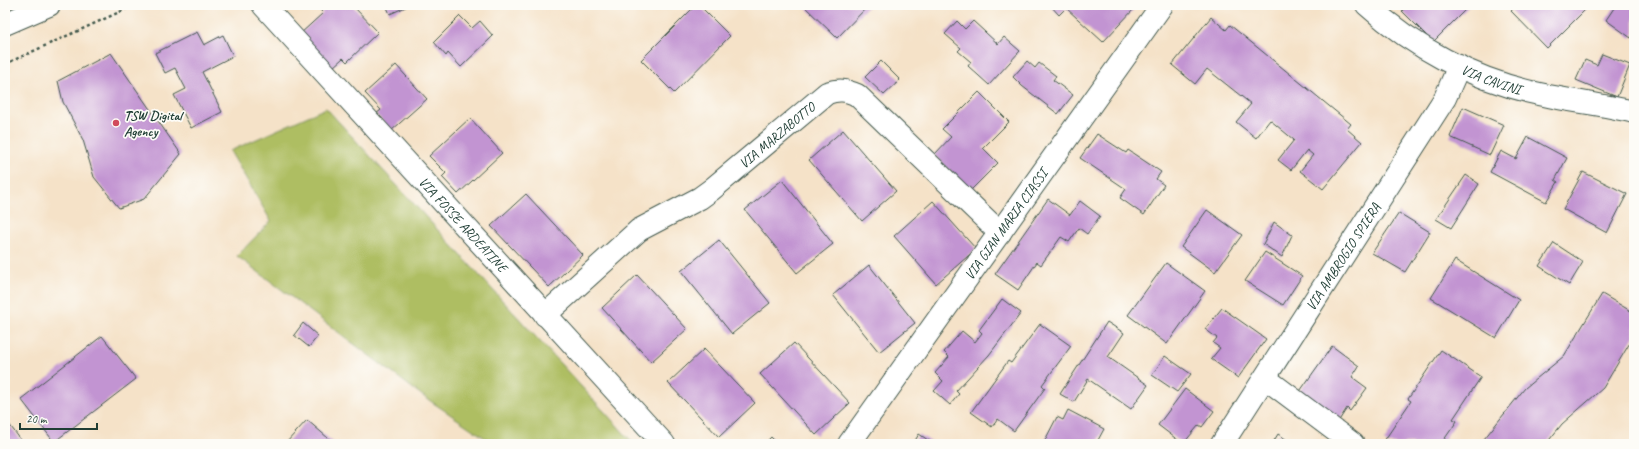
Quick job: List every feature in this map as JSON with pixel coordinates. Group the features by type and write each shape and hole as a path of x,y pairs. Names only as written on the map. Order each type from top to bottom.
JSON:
{"street":[{"path":"5,24 49,5"},
{"name":"VIA FOSSE ARDEATINE","path":"262,5 545,316 664,444"},
{"name":"VIA GIAN MARIA CIASSI","path":"849,444 1162,5"},
{"name":"VIA CAVINI","path":"1369,6 1405,37 1431,53 1459,66 1494,80 1535,93 1610,106 1634,112"},
{"name":"VIA AMBROGIO SPIERA","path":"1222,444 1444,98 1459,66"},
{"name":"VIA MARZABOTTO","path":"545,316 639,230 700,198 827,92 836,90 847,90 857,95 1000,233"},
{"path":"1265,378 1353,444"}],"path":[{"path":"5,64 135,5"}],"green space":[{"path":"326,108 634,444 494,444 423,396 237,256 271,221 230,151"}],"building":[{"path":"315,5 352,5 378,32 347,62 343,58 332,68 300,34 323,13"},
{"path":"386,5 410,5 390,14"},
{"path":"696,5 699,5 730,36 674,93 641,60"},
{"path":"803,5 869,5 837,38"},
{"path":"1050,5 1129,5 1134,9 1103,42 1066,8 1059,15"},
{"path":"1408,5 1470,5 1433,42 1402,11"},
{"path":"1517,5 1590,5 1547,48 1511,11"},
{"path":"1616,5 1634,5 1634,33 1631,38 1606,20"},
{"path":"460,16 472,28 480,21 493,36 461,67 448,53 446,56 434,42"},
{"path":"1211,17 1226,30 1230,25 1351,124 1347,129 1362,142 1323,189 1300,171 1313,155 1307,150 1291,170 1278,160 1294,140 1270,120 1256,138 1236,122 1251,104 1207,69 1195,84 1172,65"},
{"path":"957,21 965,29 973,21 998,44 1004,37 1020,51 989,85 968,66 971,62 958,51 961,48 945,34"},
{"path":"197,32 204,45 223,35 233,56 202,72 222,112 191,128 174,95 186,89 175,68 165,73 155,53"},
{"name":"TSW Digital Agency","path":"111,53 181,154 144,199 119,208 94,177 83,140 63,102 58,81"},
{"path":"1602,54 1630,65 1617,97 1576,80 1585,60 1597,65"},
{"path":"881,61 900,80 884,95 865,77"},
{"path":"1027,61 1035,68 1039,63 1056,76 1053,80 1073,95 1058,114 1022,86 1013,77"},
{"path":"396,65 427,99 391,131 376,114 381,110 365,93"},
{"path":"979,92 1009,122 983,148 998,163 970,191 934,155 951,137 942,129"},
{"path":"1463,107 1504,125 1490,155 1450,137"},
{"path":"470,118 502,153 458,194 442,177 446,173 429,156"},
{"path":"843,130 896,191 862,221 809,160"},
{"path":"1097,134 1126,153 1128,150 1161,172 1156,179 1164,185 1144,215 1120,198 1126,189 1080,158"},
{"path":"1528,137 1567,158 1555,180 1558,182 1546,202 1490,172 1501,151 1516,159"},
{"path":"1583,172 1627,194 1607,233 1563,209"},
{"path":"1466,175 1479,184 1451,228 1436,219"},
{"path":"782,180 833,244 797,273 745,210"},
{"path":"526,194 583,255 549,287 491,226"},
{"path":"1048,199 1070,215 1080,201 1100,216 1087,234 1079,228 1069,242 1061,237 1041,265 1037,262 1018,290 995,274"},
{"path":"933,201 976,249 936,284 894,236"},
{"path":"1207,210 1242,235 1215,272 1181,247"},
{"path":"1399,213 1430,232 1405,272 1372,253"},
{"path":"1274,222 1292,235 1282,257 1263,244"},
{"path":"719,240 770,303 732,334 681,271"},
{"path":"1554,243 1583,262 1569,285 1539,266"},
{"path":"1265,252 1302,276 1283,305 1245,281"},
{"path":"1455,260 1519,300 1496,338 1431,298"},
{"path":"1166,263 1205,291 1167,344 1128,315"},
{"path":"869,265 915,323 879,352 833,295"},
{"path":"637,275 687,329 651,362 602,308"},
{"path":"1602,294 1634,313 1634,336 1603,388 1562,424 1546,444 1480,444 1525,388 1564,356"},
{"path":"1002,299 1021,313 989,355 956,391 959,394 950,405 934,391 943,381 935,373 949,357 944,352 962,331 975,342 982,333 979,330"},
{"path":"1222,308 1266,339 1238,378 1211,359 1220,348 1213,343 1217,338 1205,329"},
{"path":"1107,322 1124,333 1108,357 1148,385 1131,409 1088,379 1074,402 1060,394"},
{"path":"303,323 318,336 309,347 294,335"},
{"path":"1040,324 1071,346 1042,385 1045,388 1014,431 998,419 992,427 971,412 1008,361 1011,363"},
{"path":"102,336 136,379 54,442 21,399"},
{"path":"794,343 850,403 816,435 760,374"},
{"path":"1332,346 1359,366 1352,377 1367,388 1350,411 1347,408 1338,422 1298,394"},
{"path":"704,349 755,403 719,437 668,383"},
{"path":"1441,350 1481,377 1453,419 1457,421 1441,444 1388,444 1384,441 1411,401 1408,399"},
{"path":"1165,356 1191,374 1177,392 1152,375"},
{"path":"1185,389 1214,411 1202,427 1199,425 1183,444 1158,425"},
{"path":"1068,410 1104,429 1097,442 1101,444 1043,444 1057,417 1063,420"},
{"path":"5,419 24,444 5,444"},
{"path":"307,420 335,444 285,444"},
{"path":"919,434 934,444 913,444"},
{"path":"1278,434 1293,444 1272,444"},
{"path":"771,437 778,444 764,444"}],"place":[{"name":"TSW Digital Agency","path":"116,123"}]}
